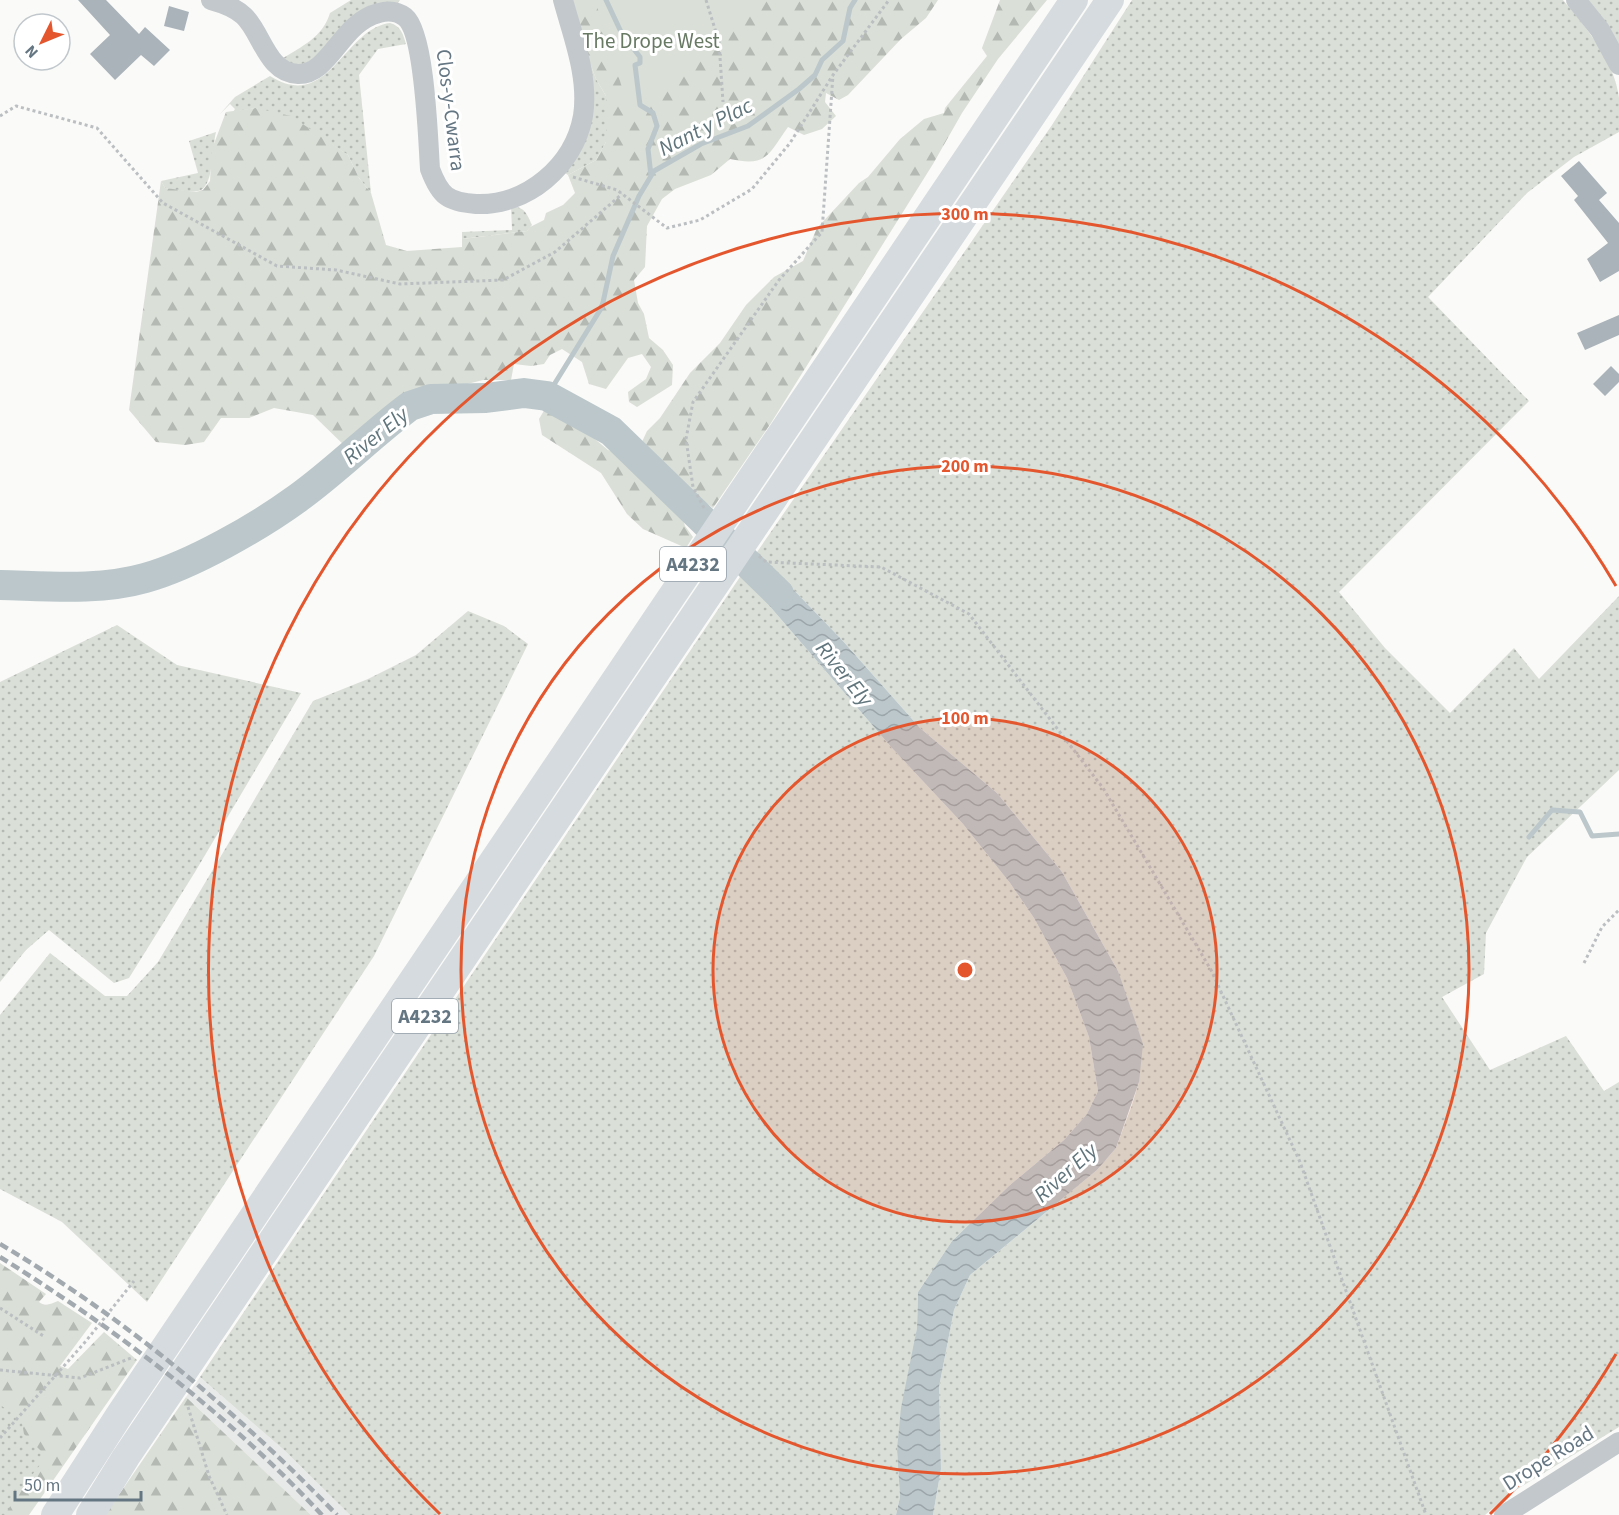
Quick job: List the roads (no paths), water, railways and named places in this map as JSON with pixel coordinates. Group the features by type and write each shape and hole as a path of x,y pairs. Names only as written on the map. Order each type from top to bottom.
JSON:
{"highway":[{"name":"A4232","path":"56,1512 191,1308 1074,0"},
{"name":"A4232","path":"90,1515 126,1456 1110,0"}],"street":[{"name":"Clos-y-Cwarra","path":"211,0 240,12 282,70 299,74 315,70 347,31 371,15 392,11 408,20 414,29 419,50 430,169 441,192 457,203 482,204 509,201 538,186 554,172 575,141 583,118 583,76 563,0"},
{"path":"1576,0 1600,30 1619,65"},
{"name":"Drope Road","path":"1504,1515 1619,1442"}],"water":[{"path":"755,555 788,584 842,640 920,728 997,793 1062,872 1118,971 1143,1044 1139,1082 1116,1148 1097,1170 970,1275 954,1310 939,1387 941,1469 933,1515 896,1515 900,1497 897,1450 901,1408 917,1328 918,1292 952,1241 1010,1185 1064,1140 1087,1114 1098,1091 1089,1037 1067,978 1034,918 1010,883 963,824 892,748 742,574"}],"waterway":[{"path":"606,0 622,34 640,57 640,63 635,65 640,105 653,113 657,126 648,149 651,176"},
{"name":"Nant y Plac","path":"547,396 602,307 613,256 639,196 654,171 701,144 748,126 799,89 815,75 822,60 843,41 850,8 855,0"},
{"name":"River Ely","path":"0,585 54,587 110,585 163,572 204,555 282,509 326,476 410,406 431,399 486,398 524,393 547,396 611,431 779,594"},
{"path":"1529,837 1552,810 1580,812 1592,836 1619,834"}],"railway":[{"path":"0,1244 91,1303 178,1368 259,1439 337,1515"},
{"path":"0,1257 128,1344 210,1408 286,1478 322,1515"}],"park label":[{"name":"The Drope West","path":"651,41"}]}
